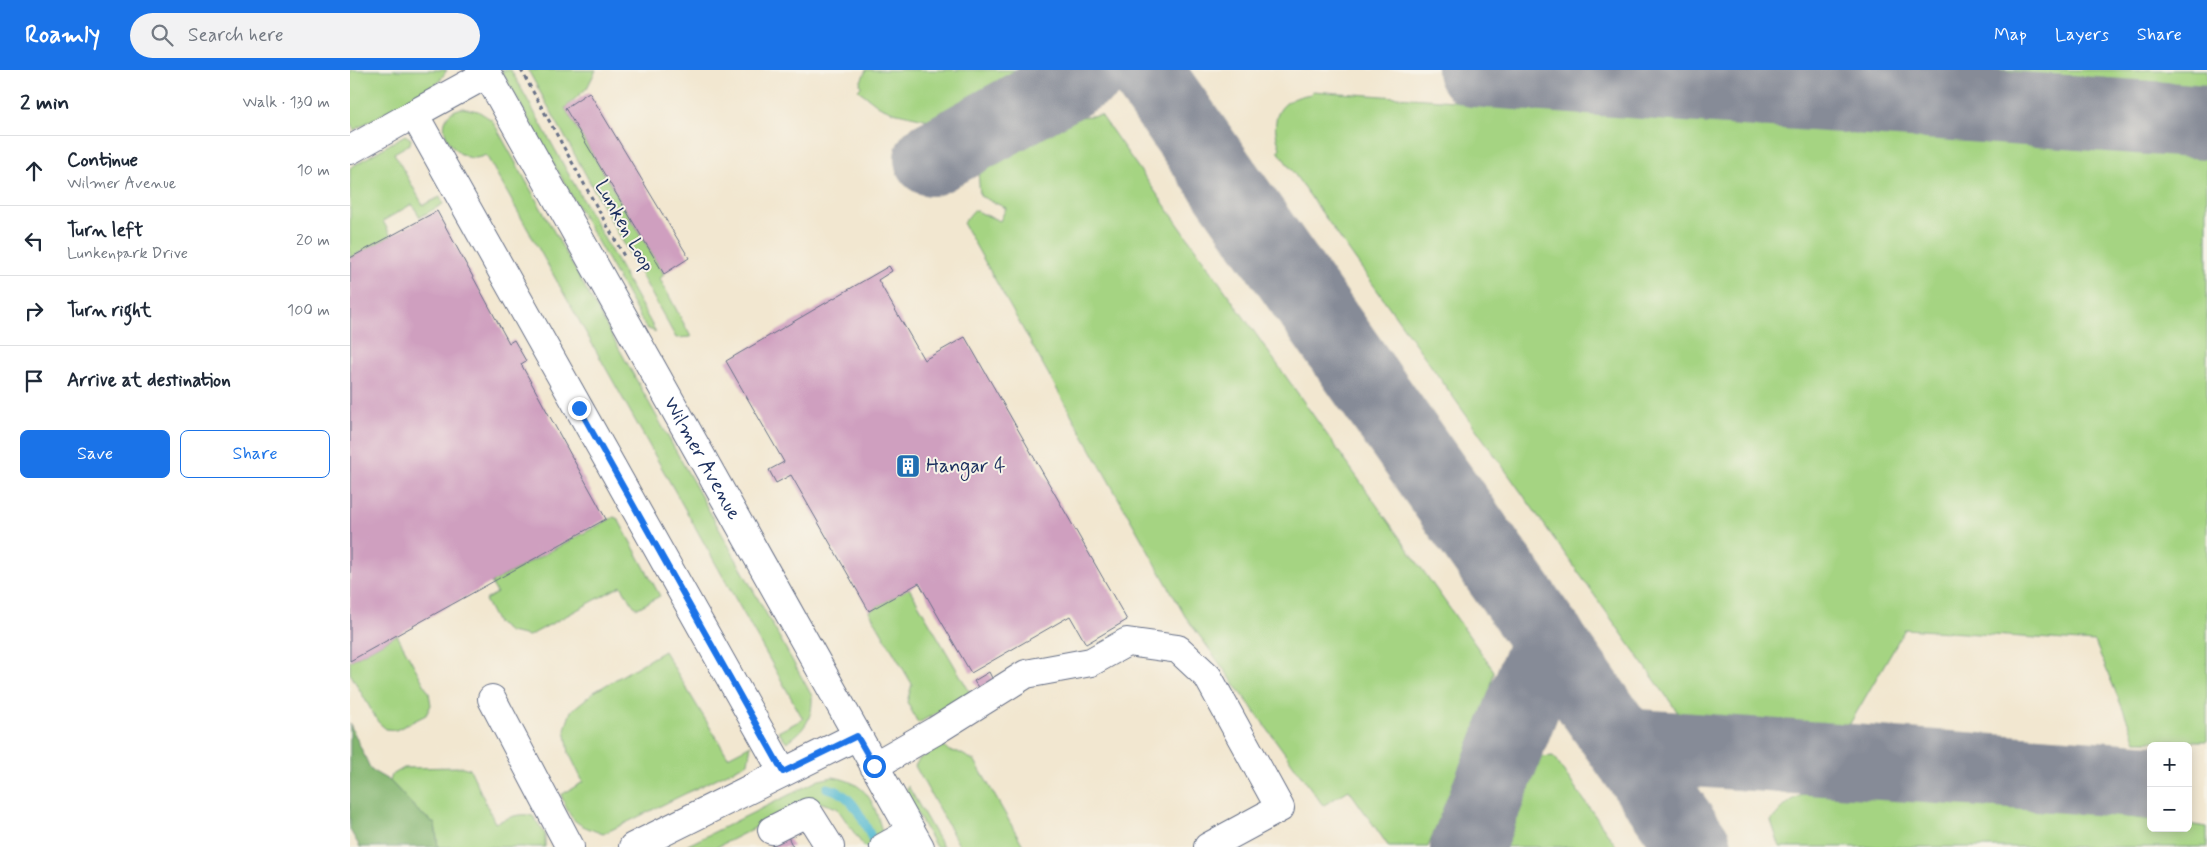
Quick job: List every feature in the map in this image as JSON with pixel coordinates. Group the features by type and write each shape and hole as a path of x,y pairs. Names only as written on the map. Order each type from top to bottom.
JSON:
{"street":[{"path":"350,150 486,72"},
{"name":"Wilmer Avenue","path":"486,72 915,839"},
{"path":"414,114 783,772"},
{"path":"874,766 936,731 1026,674 1091,662 1127,642 1178,649 1208,677 1280,808 1208,847"},
{"path":"492,699 570,847"},
{"path":"633,847 857,736"},
{"path":"772,830 808,812 830,847"},
{"path":"884,847 915,839"}],"path":[{"name":"Lunken Loop","path":"521,70 626,260"}],"green space":[{"path":"350,70 447,70 438,83 354,130 350,122"},
{"path":"501,70 511,70 656,332 646,328"},
{"path":"528,70 596,70 587,88 565,108 664,274 660,279 691,337 676,338"},
{"path":"866,70 1016,70 1016,87 953,120 938,122 893,112 879,106 858,90 861,87 860,83"},
{"path":"1908,70 2207,70 2207,91"},
{"path":"1312,91 2207,154 2207,741 2136,741 2095,642 1905,629 1848,727 1679,714 1278,151 1280,148 1276,119 1279,112 1291,100 1311,94"},
{"path":"463,108 478,111 492,120 812,696 811,711 807,723 799,733 787,742 778,732 803,719 486,155 476,158 466,156 451,144 446,136 444,127 446,118 452,112"},
{"path":"1101,115 1494,671 1488,700 1428,847 1389,847 1349,790 1324,805 1322,804 1185,616 963,223 974,210 1000,221 1006,208 980,196 977,159 1046,120"},
{"path":"405,135 411,139 410,144 394,153 423,205 440,197 443,204 420,217 412,204 383,221 391,236 350,258 350,168"},
{"path":"614,517 618,519 660,596 638,608 634,606 621,586 529,636 509,632 497,623 485,600 497,593 491,583"},
{"path":"909,588 971,694 918,723 907,702 912,684 869,611"},
{"path":"397,635 429,693 431,705 426,715 396,730 386,729 378,722 350,673 350,661"},
{"path":"664,651 728,757 751,745 748,763 603,834 575,821 571,817 561,795 583,782 569,753 565,729 571,711 594,692"},
{"path":"350,724 371,770 390,781 418,811 435,824 438,847 360,847 350,830"},
{"path":"943,745 949,751 958,752 975,761 1024,847 960,847 915,766 919,759"},
{"path":"1553,756 1617,847 1498,847 1533,758"},
{"path":"462,767 470,769 495,823 518,815 533,816 545,834 545,847 438,847 435,824 418,811 390,781 392,775 404,768"},
{"path":"833,777 854,784 867,795 872,803 882,832 870,846 864,847 837,808 819,802 800,805 717,847 684,847 819,780"},
{"path":"908,786 943,847 936,847 906,794"},
{"path":"1839,791 2072,810 2147,819 2147,832 2192,832 2192,825 2207,827 2207,847 1780,847 1771,821 1793,799 1816,792"}],"building":[{"path":"589,92 689,258 664,274 565,108"},
{"path":"437,211 509,343 514,340 526,361 521,364 606,519 350,661 350,258"},
{"name":"Hangar 4","path":"889,266 892,271 878,280 924,360 965,337 1127,620 1086,644 1070,616 971,673 919,583 869,611 791,475 776,483 769,470 784,462 726,361"},
{"path":"989,672 993,680 979,689 974,681"},
{"path":"788,837 793,847 770,847"}],"waterway":[{"path":"827,788 844,795 851,801 874,842"}],"taxiway":[{"path":"931,159 1091,70"},
{"path":"1145,70 1695,847"},
{"path":"1474,70 2207,122"},
{"path":"1467,847 1549,639"},
{"path":"1623,745 2147,782"}],"place":[{"name":"Hangar 4","path":"908,466"}],"route":[{"path":"579,408 783,772 857,736 874,766"}]}
